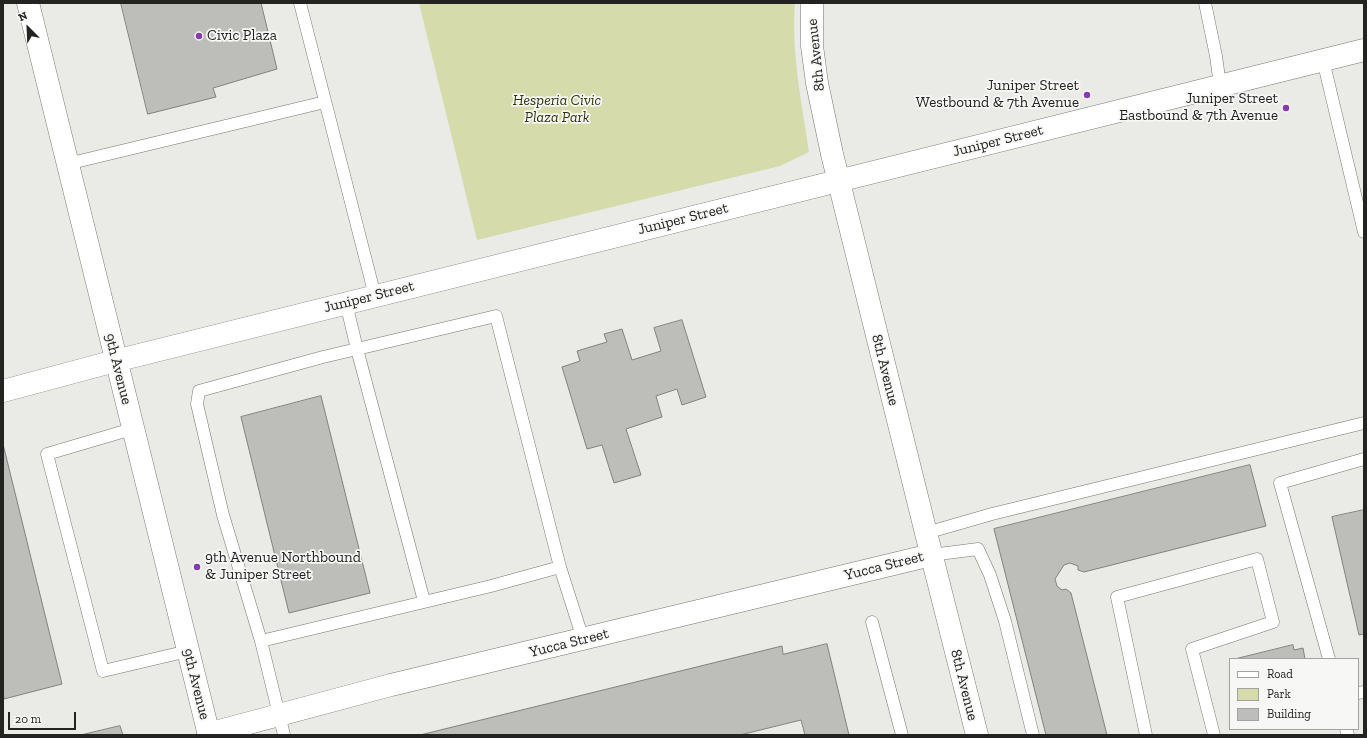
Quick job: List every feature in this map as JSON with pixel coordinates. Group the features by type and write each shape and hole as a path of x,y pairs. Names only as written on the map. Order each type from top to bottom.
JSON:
{"street":[{"name":"9th Avenue","path":"28,3 208,734"},
{"name":"8th Avenue","path":"812,3 812,46 817,83 839,180 931,555 977,735"},
{"name":"Juniper Street","path":"3,390 374,296 1364,50"},
{"name":"Yucca Street","path":"208,734 282,725 391,686 931,555"}],"lane":[{"path":"300,3 374,296"},
{"path":"1208,4 1220,85"},
{"path":"1323,60 1364,232"},
{"path":"67,164 325,102"},
{"path":"346,303 424,601"},
{"path":"282,725 261,641 224,515 197,404 199,391 322,357 496,316 560,567 583,639"},
{"path":"926,533 992,514 1364,423"},
{"path":"132,429 47,454 103,670 188,651"},
{"path":"1329,658 1280,483 1364,459"},
{"path":"931,555 978,549 990,576 1005,621 1033,735"},
{"path":"1146,735 1117,597 1257,559 1273,622 1192,649 1214,735"},
{"path":"261,641 492,586 560,567"},
{"path":"872,622 902,735"}],"green space":[{"name":"Hesperia Civic Plaza Park","path":"419,3 795,3 794,22 796,59 800,97 809,152 780,166 477,240"}],"building":[{"name":"Civic Plaza","path":"121,3 261,3 277,69 213,88 216,97 148,114"},
{"path":"682,320 706,397 682,405 677,389 656,396 662,417 626,429 641,475 614,483 602,445 587,449 562,367 580,361 577,351 607,342 604,334 622,329 632,360 661,351 654,328"},
{"path":"321,396 370,593 289,613 241,417"},
{"path":"3,444 62,684 4,699 3,693"},
{"path":"1250,465 1266,526 1084,572 1078,570 1078,566 1070,563 1064,565 1055,579 1057,586 1062,590 1066,589 1071,593 1107,735 1046,735 994,529"},
{"path":"1364,510 1364,634 1359,635 1332,517"},
{"path":"827,644 849,735 805,735 801,720 740,735 420,735 782,646 783,654"},
{"path":"1293,645 1294,650 1303,648 1305,658 1239,658"},
{"path":"120,726 123,735 81,735"}],"place":[{"name":"Civic Plaza","path":"199,36"},
{"name":"Juniper Street Westbound & 7th Avenue","path":"1087,95"},
{"name":"Juniper Street Eastbound & 7th Avenue","path":"1286,108"},
{"name":"9th Avenue Northbound & Juniper Street","path":"197,567"}]}
